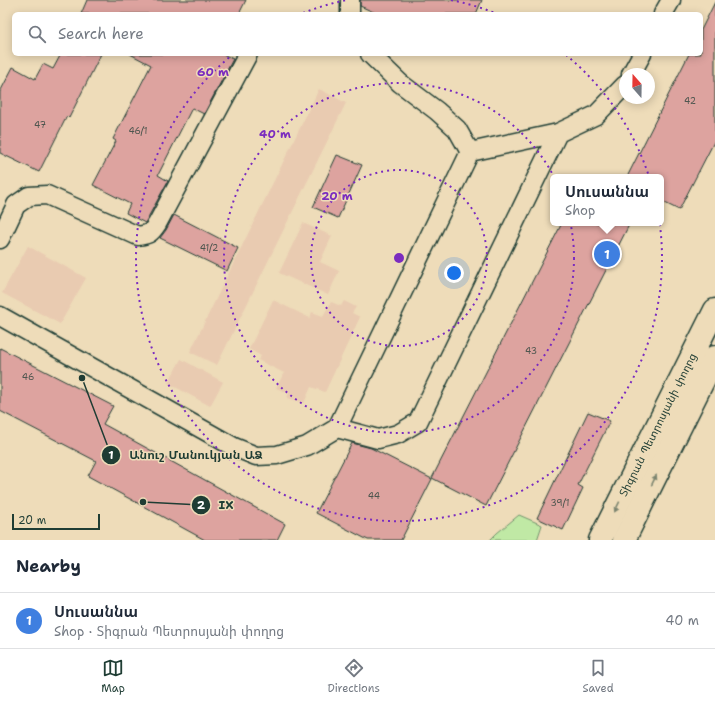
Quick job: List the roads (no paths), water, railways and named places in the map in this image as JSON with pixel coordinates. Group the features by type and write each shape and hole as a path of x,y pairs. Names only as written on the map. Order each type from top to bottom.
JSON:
{"main road":[{"name":"Տիգրան Պետրոսյանի փողոց","path":"600,540 715,310"},
{"name":"Տիգրան Պետրոսյանի փողոց","path":"624,540 715,357"}],"lane":[{"path":"350,0 350,12"},
{"path":"664,12 671,0"},
{"path":"0,240 16,205 29,196 47,195 138,236 151,232 157,224 247,56"},
{"path":"372,56 400,83 437,111 457,129 470,152"},
{"path":"634,68 641,56"},
{"path":"470,152 558,133 596,115 619,90"},
{"path":"337,428 378,439 398,434 418,422 558,133"},
{"path":"0,316 234,447 256,456 278,456 307,446 337,428 470,152"}],"place":[{"name":"Սուսաննա","path":"607,254"},
{"name":"Անուշ Մանուկյան ԱՁ","path":"82,378"},
{"name":"IX","path":"143,502"}]}
